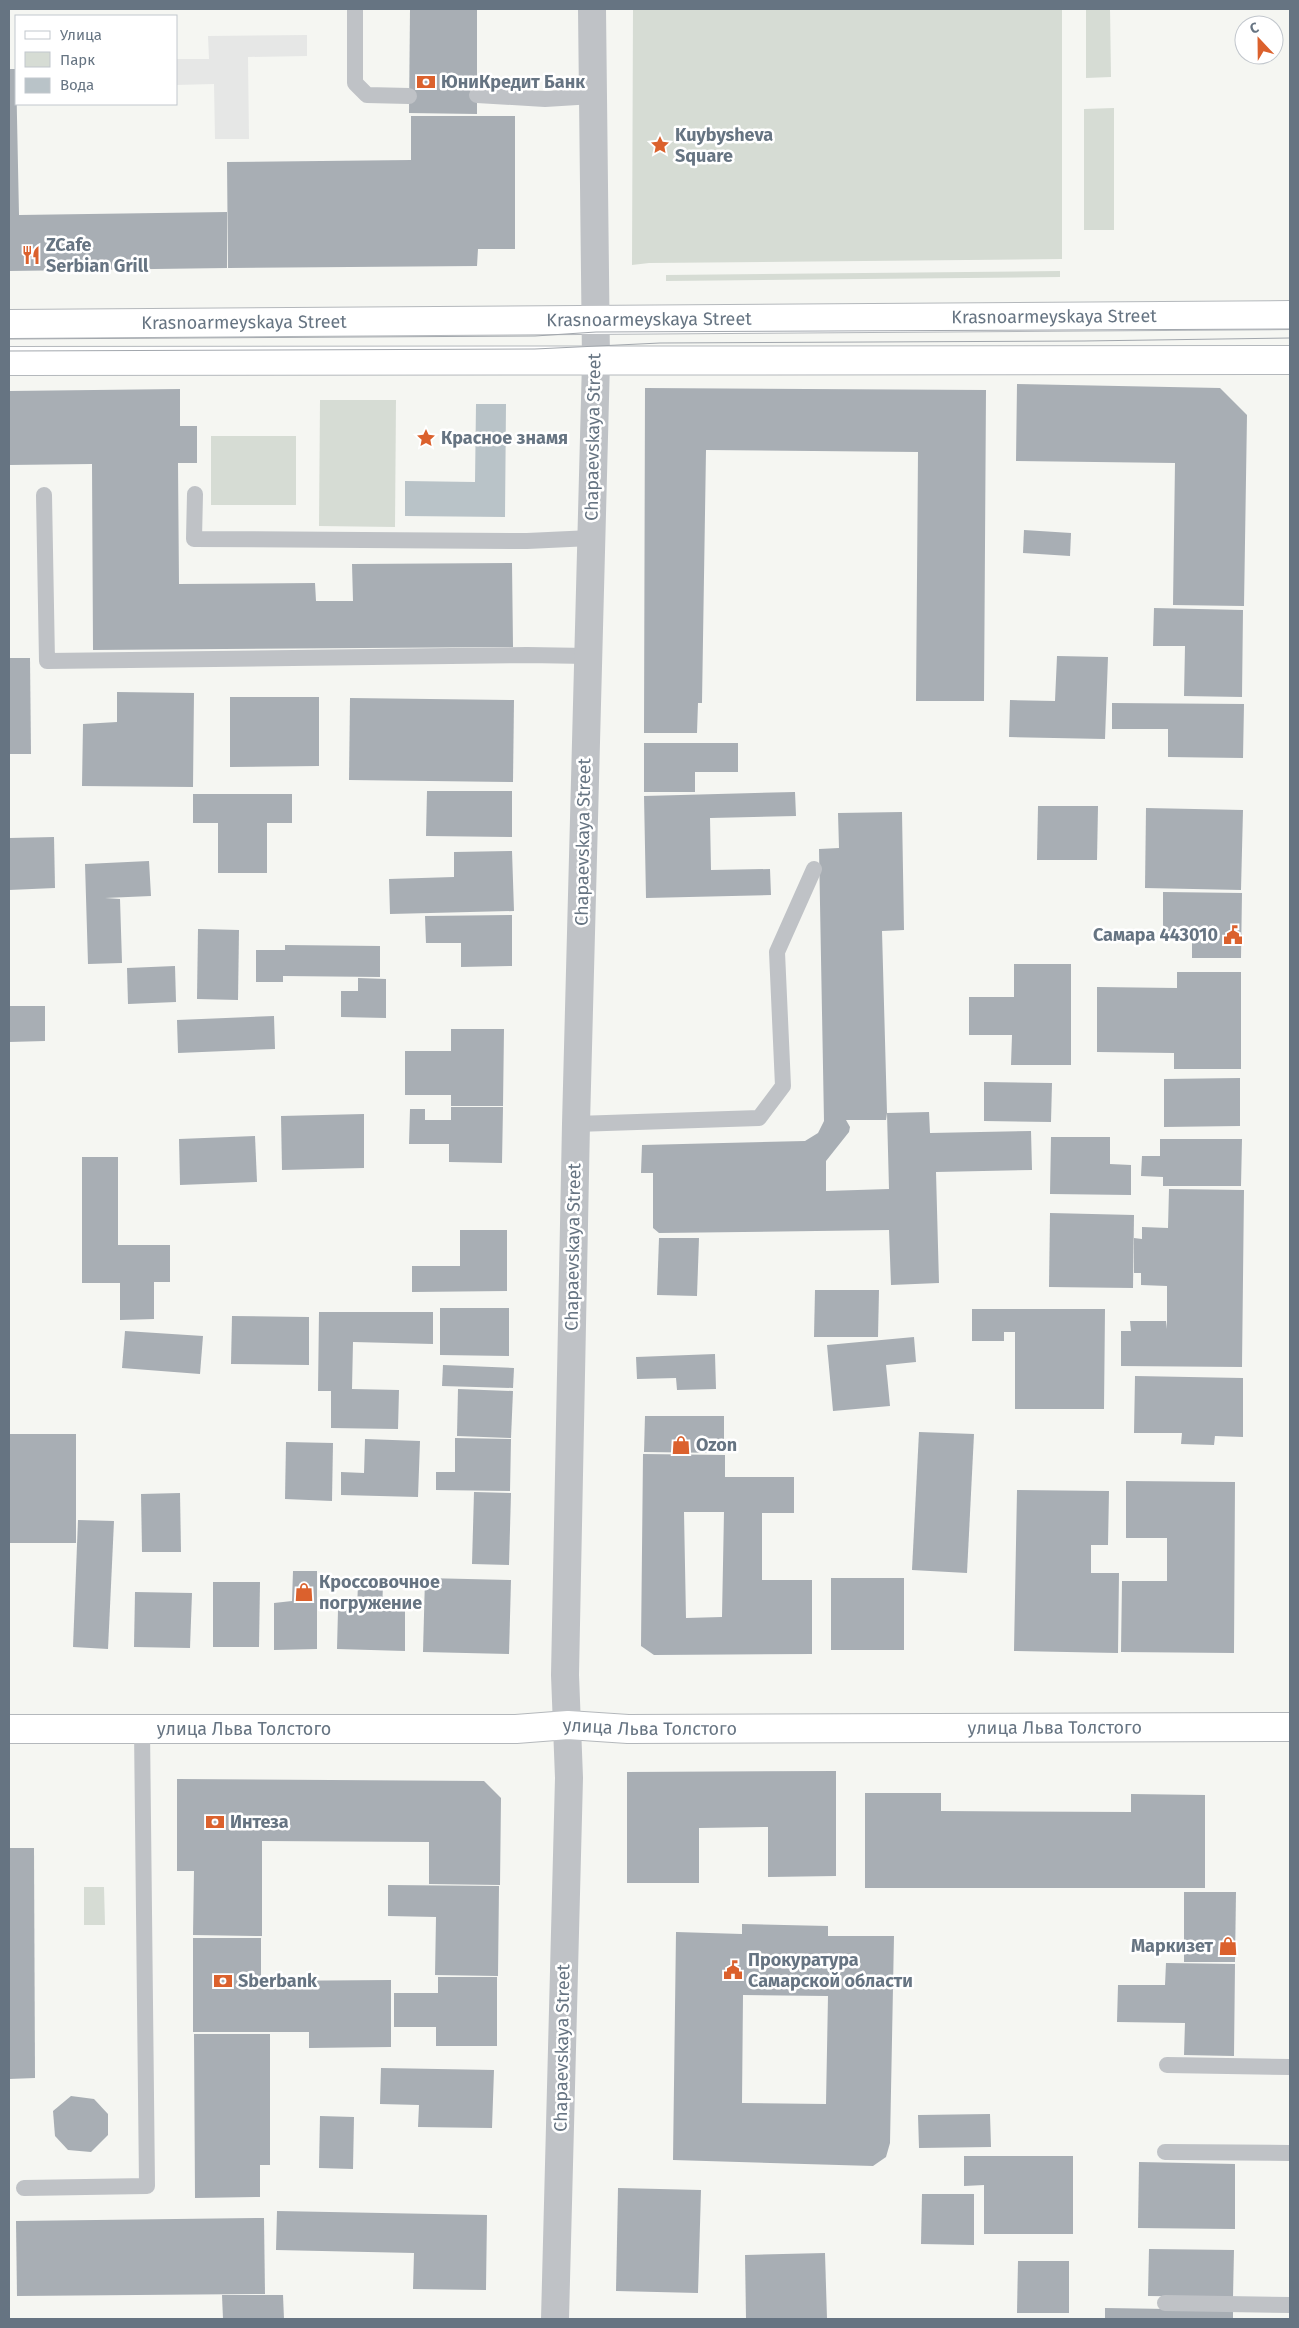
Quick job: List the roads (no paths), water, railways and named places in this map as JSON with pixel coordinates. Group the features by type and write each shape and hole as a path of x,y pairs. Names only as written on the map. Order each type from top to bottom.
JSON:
{"main road":[{"name":"Krasnoarmeyskaya Street","path":"9,324 1290,315"},
{"path":"9,361 1290,360"},
{"name":"улица Льва Толстого","path":"9,1729 516,1729 568,1725 628,1728 1290,1727"}],"street":[{"name":"Chapaevskaya Street","path":"555,2319 569,1778 565,1675 576,1124 596,360 592,9"}],"lane":[{"path":"355,9 355,82 367,95 409,96"},
{"path":"477,95 545,99 593,96"},
{"path":"195,494 194,539 528,540 591,538"},
{"path":"44,495 47,661 528,655 588,656"},
{"path":"576,1124 759,1118 783,1086 777,952 814,869"},
{"path":"24,2188 147,2186 142,1730"},
{"path":"1167,2065 1290,2067"},
{"path":"1165,2152 1290,2153"},
{"path":"1165,2303 1290,2305"}],"water":[{"path":"476,404 506,404 505,517 405,516 405,481 475,482"}],"tram line":[{"path":"9,339 535,336 596,332 1290,329"},
{"path":"9,351 535,349 660,343 1290,338"}],"place":[{"name":"ЮниКредит Банк","path":"426,82"},
{"name":"Kuybysheva Square","path":"660,145"},
{"name":"ZCafe Serbian Grill","path":"31,255"},
{"name":"Красное знамя","path":"426,438"},
{"name":"Самара 443010","path":"1233,935"},
{"name":"Ozon","path":"681,1445"},
{"name":"Кроссовочное погружение","path":"304,1592"},
{"name":"Интеза","path":"215,1822"},
{"name":"Маркизет","path":"1228,1946"},
{"name":"Прокуратура Самарской области","path":"733,1970"},
{"name":"Sberbank","path":"223,1981"}]}
